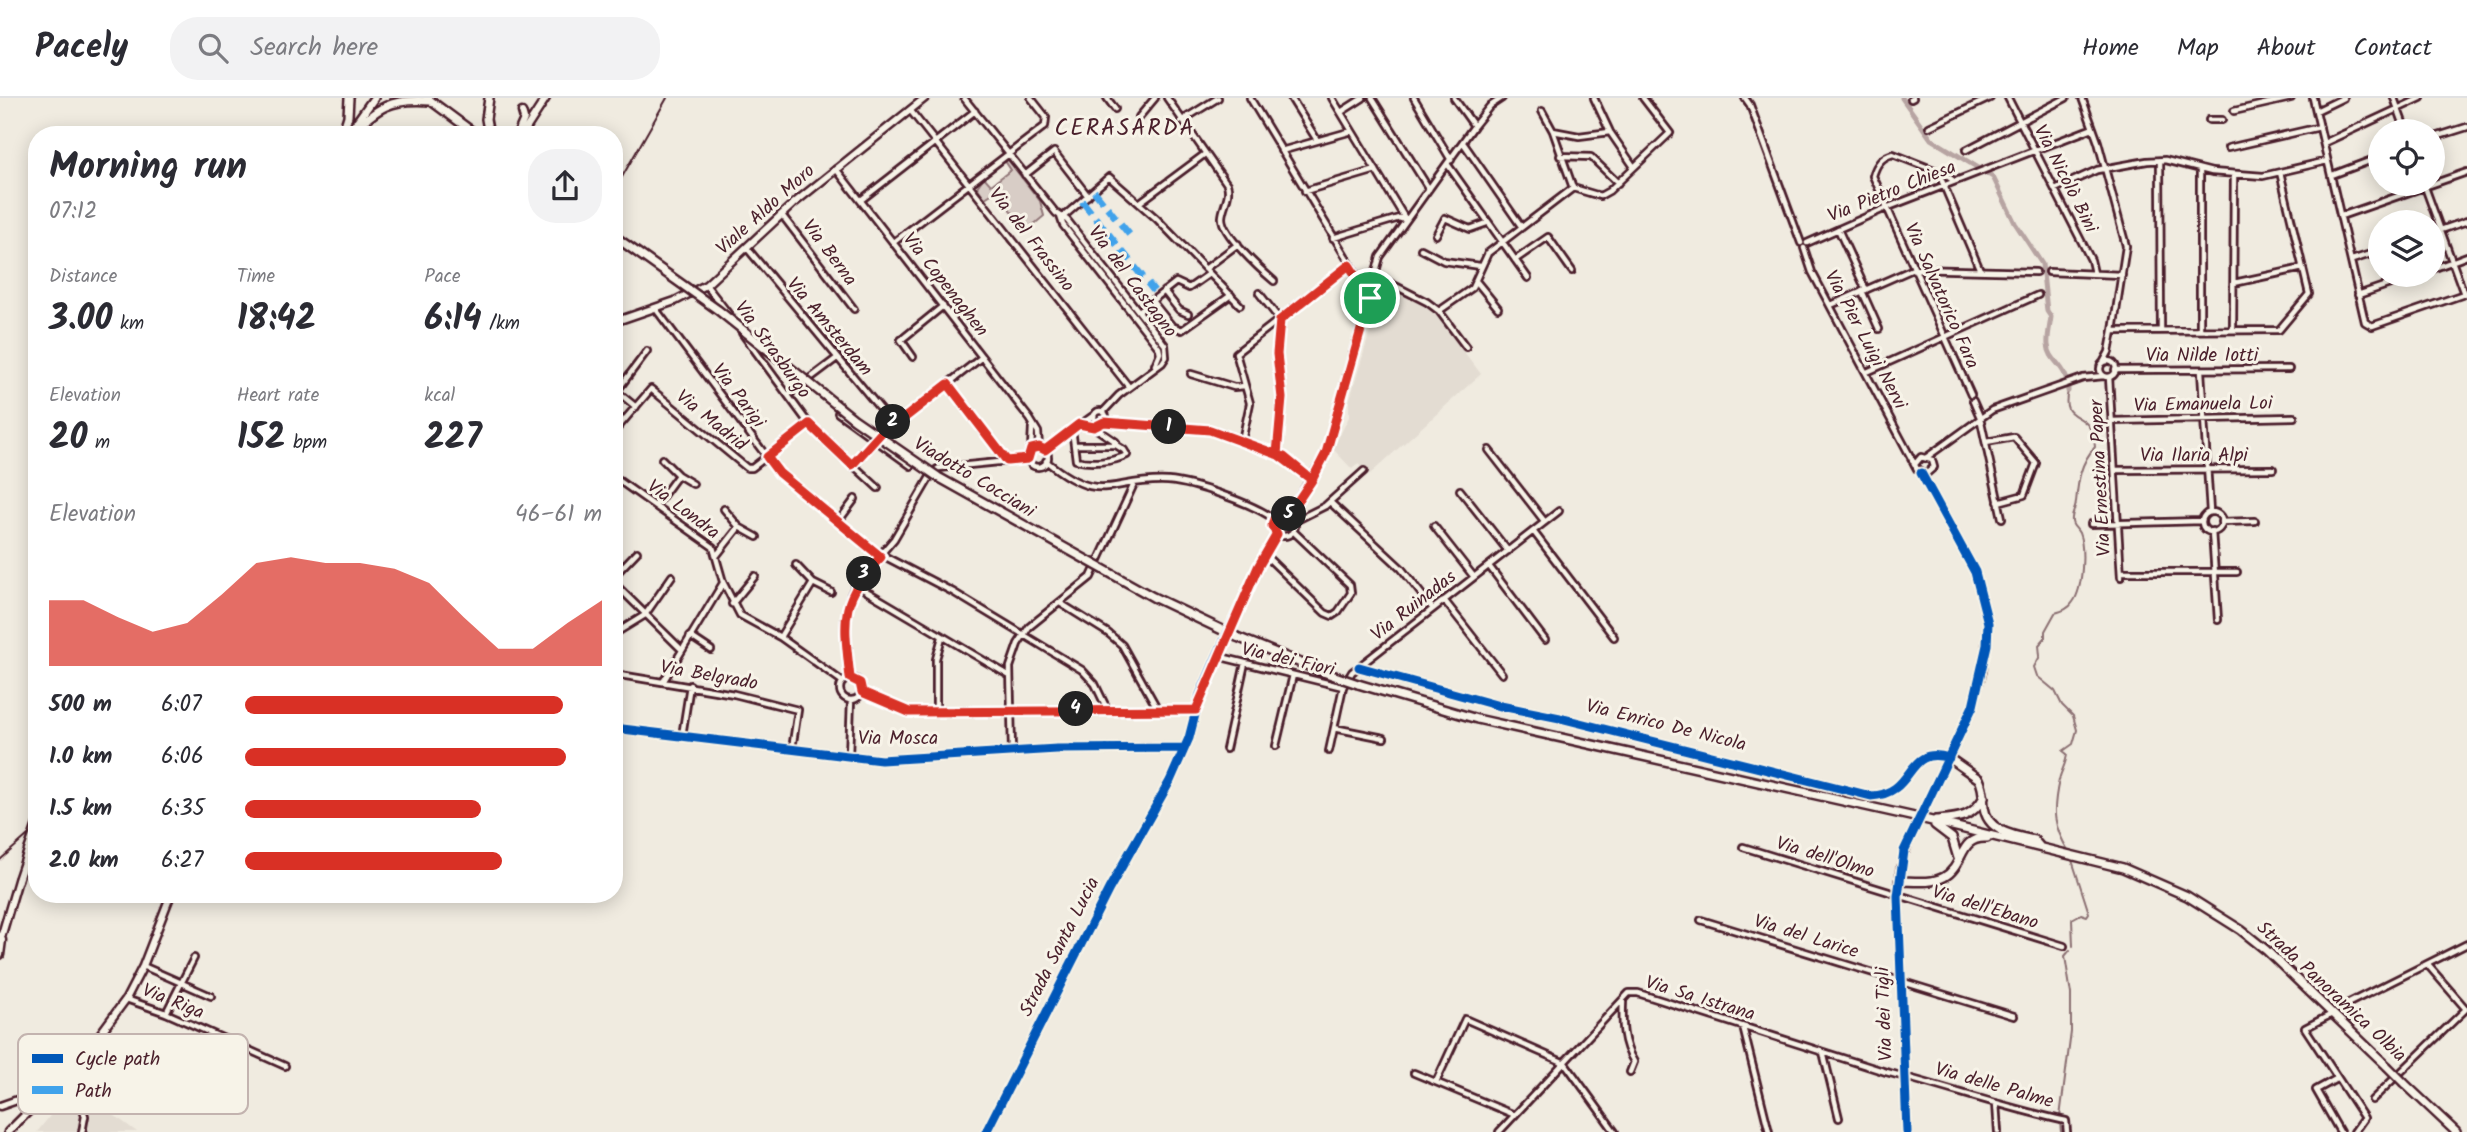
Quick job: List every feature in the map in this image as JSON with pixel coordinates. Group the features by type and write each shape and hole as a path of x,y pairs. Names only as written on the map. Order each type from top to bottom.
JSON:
{"highway":[{"path":"347,126 349,98"},
{"path":"353,126 374,98"},
{"path":"487,126 489,98"},
{"path":"357,126 377,110 405,99 430,101 465,126"},
{"name":"Viadotto Cocciani","path":"623,242 718,310 854,419 937,477 1153,597 1237,637 1358,684 1477,719 1928,820"},
{"path":"1949,758 1975,774 1983,787 1988,820 2012,835 2034,840 2041,847"},
{"path":"1928,820 1962,818 1977,808 1984,797"},
{"path":"1928,820 2041,847"},
{"path":"1928,820 1952,838 1958,858"},
{"path":"1899,881 1933,881 1943,877 1955,867 1965,845 1984,837 2018,846 2029,845"},
{"name":"Strada Panoramica Olbia","path":"2041,847 2133,872 2187,896 2233,925 2266,950 2456,1132"}],"main road":[{"path":"526,126 546,98"},
{"name":"Viale Aldo Moro","path":"623,319 675,301 706,285 782,215 925,98"},
{"path":"522,112 522,126"},
{"path":"0,942 28,851"},
{"path":"100,1034 127,999 168,903"},
{"path":"0,955 3,930"},
{"path":"0,1105 18,1100"},
{"path":"8,1132 26,1114"}],"street":[{"name":"Via del Castagno","path":"964,98 1165,345 1166,357 1103,412"},
{"path":"894,242 1047,122 1031,98"},
{"path":"1107,98 1115,109"},
{"path":"1139,117 1155,98"},
{"path":"1167,98 1228,188 1223,221 1256,266 1274,281"},
{"path":"1181,121 1218,98"},
{"path":"1250,98 1370,298"},
{"path":"1291,98 1317,141"},
{"path":"1332,98 1400,215 1406,220"},
{"path":"1341,112 1363,98"},
{"path":"1372,98 1429,189"},
{"path":"1414,98 1451,159"},
{"path":"1454,98 1474,126"},
{"path":"1289,514 1326,453 1380,257 1464,144 1474,126 1490,106 1502,98"},
{"path":"1594,98 1610,132 1634,167"},
{"path":"1573,188 1600,196 1618,183 1670,133 1643,98"},
{"name":"Via Pier Luigi Nervi","path":"1745,98 1804,245 1812,272 1905,444 1918,461 1921,473"},
{"path":"1929,127 1990,98"},
{"name":"Via Nicolò Bini","path":"2008,98 2091,260 2094,273"},
{"path":"1966,150 2066,98"},
{"path":"1918,461 1930,458 1980,417 2083,378 2102,365 2109,352 2126,246 2094,128 2082,98"},
{"path":"2234,111 2291,98"},
{"path":"2313,98 2365,322 2372,326 2466,294 2445,243"},
{"path":"2316,111 2343,98"},
{"path":"2394,98 2402,119"},
{"path":"2324,143 2421,98"},
{"name":"Via del Frassino","path":"910,110 1129,387"},
{"path":"862,200 975,111"},
{"path":"1542,111 1553,131 1573,188"},
{"path":"2209,120 2222,120"},
{"path":"2228,148 2320,127"},
{"path":"2445,134 2467,127"},
{"name":"Via Pietro Chiesa","path":"1804,245 1886,208 2094,128"},
{"path":"1281,151 1352,131"},
{"path":"1553,131 1579,136 1610,132"},
{"path":"1464,144 1521,226"},
{"path":"1025,175 1054,152 1088,196"},
{"path":"1139,203 1205,154"},
{"name":"Via Salvatorico Fara","path":"1939,173 1893,154 1887,155 1877,165 1873,176 1980,417 2002,518"},
{"path":"1560,156 1591,157 1618,183"},
{"path":"2055,189 2103,169 2160,161 2234,174 2263,176 2327,161"},
{"path":"2160,161 2161,330"},
{"path":"2332,175 2368,162"},
{"path":"1448,165 1528,278"},
{"name":"Via Copenaghen","path":"836,169 1030,419 1038,432 1039,447"},
{"path":"2200,169 2200,329"},
{"path":"1305,191 1376,170"},
{"path":"2113,331 2278,330 2285,325 2309,294 2280,172"},
{"path":"2445,179 2467,172"},
{"path":"1939,173 1954,181"},
{"path":"1939,173 1980,270"},
{"path":"2233,330 2234,174"},
{"path":"1061,216 1109,177 1139,203 1240,305"},
{"path":"1439,311 1464,294 1476,281 1480,266 1488,253 1573,188"},
{"path":"2341,216 2395,196"},
{"name":"Via Berna","path":"782,215 854,309"},
{"path":"1333,238 1400,215"},
{"name":"Via del Castagno","path":"1061,216 1063,225 1159,348 1155,366"},
{"path":"1436,235 1445,218 1470,229 1487,223"},
{"path":"2445,228 2467,220"},
{"path":"1838,229 1879,330"},
{"path":"1515,260 1548,237 1572,271"},
{"path":"1139,311 1176,282 1189,288 1238,244"},
{"name":"Via Amsterdam","path":"747,248 891,422"},
{"path":"1421,249 1444,261 1480,266"},
{"path":"2352,260 2368,255"},
{"path":"2445,264 2467,257"},
{"path":"1242,441 1250,403 1236,353 1349,265"},
{"path":"2234,282 2303,268"},
{"path":"1831,305 1913,269 2036,272"},
{"path":"2049,272 2122,275"},
{"path":"1374,275 1439,311 1466,347"},
{"path":"1476,281 1498,308"},
{"name":"Via Strasburgo","path":"706,285 809,424 878,488"},
{"path":"2358,295 2381,287"},
{"path":"1164,291 1179,310 1188,314"},
{"path":"1259,293 1280,320 1277,354 1282,398 1277,454"},
{"path":"1152,301 1172,326 1182,330 1231,295"},
{"path":"1867,372 2038,295"},
{"path":"913,357 901,340 943,306"},
{"name":"Via Parigi","path":"654,307 779,473 882,556 1023,633 1087,673 1107,709"},
{"path":"623,381 647,351"},
{"path":"2083,378 2106,376 2115,370 2109,352"},
{"path":"852,465 891,422 903,419 982,357"},
{"path":"789,395 837,358"},
{"path":"2102,365 2113,364"},
{"name":"Via Ernestina Paper","path":"2102,365 2112,421 2121,574 2215,573"},
{"name":"Via Nilde Iotti","path":"2115,370 2289,369"},
{"path":"2201,371 2210,512 2202,522"},
{"path":"1191,374 1234,387 1245,386"},
{"path":"948,384 1007,461"},
{"name":"Via Madrid","path":"623,422 650,389 747,468 752,468 767,457"},
{"path":"623,396 636,407"},
{"path":"1045,450 1098,411 1103,412 1106,417 1099,424"},
{"path":"838,413 911,466"},
{"path":"1094,415 1116,442"},
{"name":"Via Emanuela Loi","path":"2112,421 2294,417"},
{"path":"1030,419 1034,435 1028,459 1038,467 1046,461"},
{"path":"767,457 809,424"},
{"path":"1079,424 1210,430 1277,454 1312,480"},
{"path":"1072,429 1079,461 1113,460 1127,455 1116,445 1076,445"},
{"path":"1986,442 2012,436 2035,461 2024,495 1998,502"},
{"path":"1031,449 1039,447 1045,450"},
{"path":"1045,450 1046,461 1071,480 1088,486 1105,488 1153,481 1178,482 1251,505 1274,519"},
{"path":"1489,450 1545,522"},
{"path":"1930,458 1934,467 1931,472 1933,495"},
{"path":"662,459 678,475 693,484"},
{"path":"850,678 845,622 856,585 882,556 926,482 936,470 1028,459"},
{"name":"Via Ilaria Alpi","path":"2115,470 2273,469"},
{"path":"1295,521 1316,512 1330,502 1364,471"},
{"path":"1898,896 1904,851 1973,706 1983,671 1988,623 1975,572 1921,473 1931,472"},
{"path":"656,505 678,475"},
{"name":"Via Londra","path":"623,483 713,547 723,582 733,604 749,622 780,637 843,682"},
{"path":"1012,751 1010,676 1013,655 1023,633 1086,583 1094,573 1134,484"},
{"path":"1460,489 1508,551"},
{"path":"838,522 855,499"},
{"path":"1330,502 1401,568 1433,609"},
{"path":"724,509 739,527 757,537"},
{"name":"Via Ruinadas","path":"1329,751 1343,687 1359,667 1559,511"},
{"path":"2202,522 2205,529 2212,531 2219,528 2221,522 2218,515 2210,512"},
{"path":"1281,513 1289,514 1295,521 1293,531 1284,536 1277,534 1272,526 1274,519 1281,513"},
{"path":"2221,522 2255,521"},
{"path":"2091,523 2202,522"},
{"path":"1434,526 1474,577"},
{"path":"716,555 739,527"},
{"path":"1265,555 1325,613 1332,616 1338,612 1351,593 1350,585 1293,531"},
{"path":"1534,531 1615,638"},
{"path":"2212,531 2218,620"},
{"name":"Strada Santa Lucia","path":"986,1132 1109,888 1170,781 1189,738 1196,710 1217,656 1277,534"},
{"path":"623,567 637,552"},
{"path":"796,565 813,583 831,592"},
{"path":"1489,566 1545,640"},
{"path":"2215,573 2237,572"},
{"path":"623,628 645,615 672,576"},
{"path":"733,604 755,576"},
{"path":"663,682 723,582"},
{"path":"780,637 813,583"},
{"path":"856,585 1010,676"},
{"path":"623,592 682,650"},
{"path":"1444,600 1502,674"},
{"path":"1060,603 1108,632 1122,645 1157,708"},
{"path":"690,636 711,650"},
{"path":"936,712 936,659 942,637"},
{"name":"Via dei Fiori","path":"1221,649 1227,660"},
{"name":"Via dei Fiori","path":"1217,656 1343,687"},
{"name":"Via dei Fiori","path":"1214,665 1227,660"},
{"path":"1226,749 1245,663"},
{"name":"Via Enrico De Nicola","path":"1359,667 1496,705 1560,718 1871,796 1896,791 1922,758 1935,754 1949,758"},
{"name":"Via Belgrado","path":"623,675 690,685 798,710 792,749"},
{"path":"1276,746 1293,675"},
{"path":"850,678 843,682 841,693 851,700"},
{"path":"850,678 860,683 862,692 859,697 851,700"},
{"path":"682,736 690,685"},
{"path":"862,692 905,711 1157,708 1196,710"},
{"path":"849,756 851,700"},
{"path":"1334,728 1384,738"},
{"name":"Via Mosca","path":"623,729 895,760 1012,751 1183,748"},
{"name":"Via dell'Olmo","path":"1743,847 1898,896"},
{"name":"Via dell'Ebano","path":"1898,896 2064,946"},
{"name":"Via dei Tigli","path":"1898,896 1907,1132"},
{"name":"Via del Larice","path":"1701,920 2014,1016"},
{"path":"2343,1006 2467,944"},
{"path":"166,1013 194,958"},
{"path":"2372,1100 2466,1009 2427,964"},
{"path":"143,966 211,996"},
{"name":"Via Sa Istrana","path":"1499,1132 1629,993 1639,993 1886,1072 1905,1074"},
{"name":"Via Riga","path":"127,999 213,1034"},
{"path":"1623,1000 1622,1030 1634,1062 1630,1072"},
{"path":"2332,1014 2305,1028 2364,1118 2354,1132"},
{"path":"1436,1082 1465,1019 1565,1062 1615,1132"},
{"path":"1743,1027 1769,1132"},
{"name":"Via Riga","path":"248,1050 285,1066"},
{"path":"1823,1052 1839,1118"},
{"path":"1414,1073 1515,1115"},
{"name":"Via delle Palme","path":"1905,1074 1996,1103 2066,1121 2067,1132"},
{"path":"2336,1079 2316,1090 2340,1132"},
{"path":"1996,1103 1998,1132"},
{"path":"82,1132 84,1114"}],"shaded area":[{"path":"1008,160 1040,201 1044,216 1026,231 996,191 985,198 977,187 984,177 991,185 1011,170 1005,161"},
{"path":"1379,281 1432,310 1481,374 1370,474 1358,464 1352,469 1333,449 1349,417 1349,402 1372,325 1371,303 1376,283"},
{"path":"51,1114 112,1114 137,1132 37,1132"}],"waterway":[{"path":"1902,98 1931,139 1993,177 2015,223 2042,264 2047,311 2051,317 2049,351 2065,375 2068,391"},
{"path":"2068,391 2068,409 2088,426 2093,434 2095,447 2086,459 2081,473 2072,516 2072,523 2081,540 2081,578 2071,604 2055,613 2045,631 2045,638 2039,645 2040,656 2034,667 2037,676 2055,691 2062,705 2073,716 2077,730 2073,744 2063,751 2067,754 2055,801 2057,826 2069,852"},
{"path":"2071,857 2089,913 2087,916 2081,914 2072,919 2073,946"},
{"path":"2060,1117 2071,1032 2071,994 2065,956 2070,950"},
{"path":"2060,1122 2061,1132"}],"railway":[{"path":"623,175 667,98"},
{"path":"0,860 28,835"}],"marked path":[{"path":"1094,191 1133,239"},
{"path":"1082,201 1154,291"}],"cycle path":[{"path":"1907,1132 1898,896 1904,851 1973,706 1987,645 1988,623 1975,572 1921,473"},
{"path":"986,1132 1109,889 1170,781 1189,738 1200,695 1258,567 1277,534"},
{"path":"1359,667 1496,705 1560,718 1871,796 1886,793 1896,787 1924,758 1949,758"},
{"path":"623,729 881,760 1057,749 1183,748"}],"district":[{"name":"CERASARDA","path":"1125,129"}],"route":[{"path":"1370,298 1326,453 1312,480 1284,457 1210,430 1104,422 1094,427 1079,424 1045,450 1041,447 1031,449 1028,459 1007,461 948,384 903,419 891,422 852,465 809,424 767,457 779,473 881,557 857,582 851,595 845,622 850,678 860,683 862,692 909,712 1157,708 1196,710 1217,656 1258,567 1277,534 1272,522 1281,513 1289,514 1312,480 1309,478 1284,457 1277,454 1282,398 1277,354 1280,320 1349,265 1370,298"}]}
